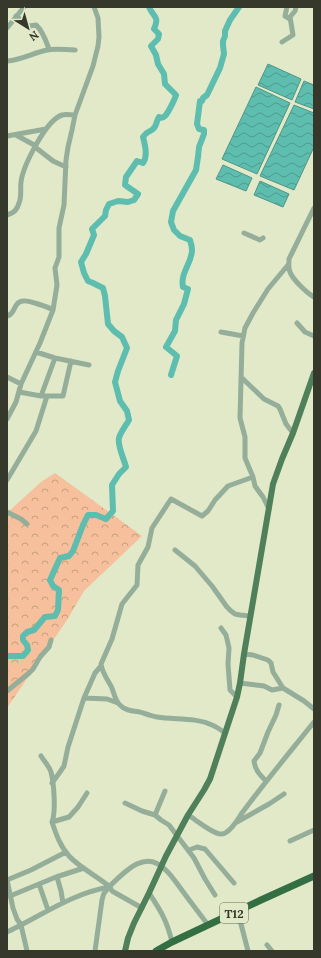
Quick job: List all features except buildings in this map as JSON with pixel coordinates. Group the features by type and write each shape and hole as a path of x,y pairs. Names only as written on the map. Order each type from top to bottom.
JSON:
{"highway":[{"name":"T12","path":"156,951 163,949 172,942 314,876"}],"main road":[{"path":"125,951 131,929 162,865 188,815 210,779 237,697 273,484 314,373"}],"street":[{"path":"7,28 24,7"},
{"path":"7,419 16,402 21,384 53,310 57,285 55,268 59,257 59,228 64,205 67,155 75,115 94,66 98,46 98,18 94,7"},
{"path":"287,7 285,16 290,19"},
{"path":"282,42 293,35 290,17 295,11 296,7"},
{"path":"16,16 29,26 36,25 45,38 49,49"},
{"path":"7,61 15,60 49,49 75,50"},
{"path":"7,215 16,210 19,203 20,182 30,157 46,129 62,115 75,115"},
{"path":"7,136 46,129"},
{"path":"16,135 53,161 66,167"},
{"path":"314,208 289,259 288,265 294,278 310,295 314,297"},
{"path":"244,233 253,235 260,240 263,238"},
{"path":"269,510 255,486 245,458 245,437 240,418 243,336 245,328 264,295 288,265"},
{"path":"7,316 12,313 17,304 24,301 53,310"},
{"path":"297,323 305,332 314,336"},
{"path":"221,332 243,336"},
{"path":"36,352 55,358 89,365"},
{"path":"7,480 36,431 55,358"},
{"path":"19,392 61,397 63,395 71,361"},
{"path":"7,377 21,384"},
{"path":"242,378 264,399 278,406 286,424 293,433"},
{"path":"52,783 64,766 68,747 84,698 95,673 101,666 112,639 122,604 137,585 138,565 148,547 152,528 172,499 202,516 208,511 215,500 228,486 253,477"},
{"path":"7,512 21,519 27,524"},
{"path":"175,550 195,566 231,611 235,614 250,616"},
{"path":"221,628 226,635 229,648 228,664 230,690 237,697"},
{"path":"7,691 33,669 40,657 49,647 51,640"},
{"path":"244,654 253,655 268,660 271,663 273,672 284,688 314,708"},
{"path":"101,666 118,704"},
{"path":"240,683 264,686 272,690 284,688"},
{"path":"84,698 108,699 131,711 147,715 205,722 213,725 225,733"},
{"path":"266,781 257,772 254,766 254,761 260,753 276,715 278,705"},
{"path":"188,815 218,834 226,833 314,722"},
{"path":"41,756 51,771 54,806 52,822 59,841 66,852 73,860 110,887 112,891 142,908"},
{"path":"155,815 165,791"},
{"path":"52,822 69,817 87,793"},
{"path":"234,824 284,794"},
{"path":"125,803 155,815 169,825 189,850 215,895"},
{"path":"290,841 314,830"},
{"path":"189,850 197,847 205,849 234,883"},
{"path":"27,951 21,925 17,919 10,896 7,880 31,870 66,852"},
{"path":"95,951 104,892 125,872 135,865 143,862 150,861 162,865 172,876 208,925"},
{"path":"10,896 84,868"},
{"path":"57,877 63,903"},
{"path":"39,884 48,910"},
{"path":"7,932 78,896 96,889 110,887"},
{"path":"149,893 163,914 170,930 172,942"},
{"path":"234,913 241,924 248,951"},
{"path":"267,945 272,951"}],"green space":[{"path":"55,473 142,536 84,591 67,620 7,708 7,513 41,482"}],"water":[{"path":"268,64 301,79 292,100 258,85"},
{"path":"304,81 314,85 314,109 295,102"},
{"path":"256,87 290,103 257,174 222,159"},
{"path":"294,105 314,113 314,147 294,190 260,176"},
{"path":"223,165 252,178 246,191 216,179"},
{"path":"260,181 289,194 283,207 254,195"}],"waterway":[{"path":"7,656 23,656 28,650 27,645 23,640 23,636 27,632 34,630 45,617 55,616 58,610 59,590 53,586 50,580 60,558 69,556 73,551 88,515 96,515 106,519 113,511 112,485 119,474 126,467 120,448 119,438 129,420 127,411 120,401 115,382 127,348 122,337 108,324 103,288 88,281 81,262 94,235 92,229 105,216 109,204 118,201 128,202 134,200 138,194 125,185 126,177 137,161 143,163 145,160 146,154 143,137 154,128 159,117 164,117 176,95 165,84 164,74 158,64 156,55 151,46 158,39 159,34 154,29 156,19 149,7"},
{"path":"171,375 177,356 166,347 175,331 176,320 184,304 188,289 183,287 183,277 192,250 190,240 180,236 174,230 171,222 173,211 196,170 199,147 204,134 204,130 199,129 197,124 200,101 202,101 207,95 220,68 224,54 223,41 225,31 230,20 239,7"}]}
